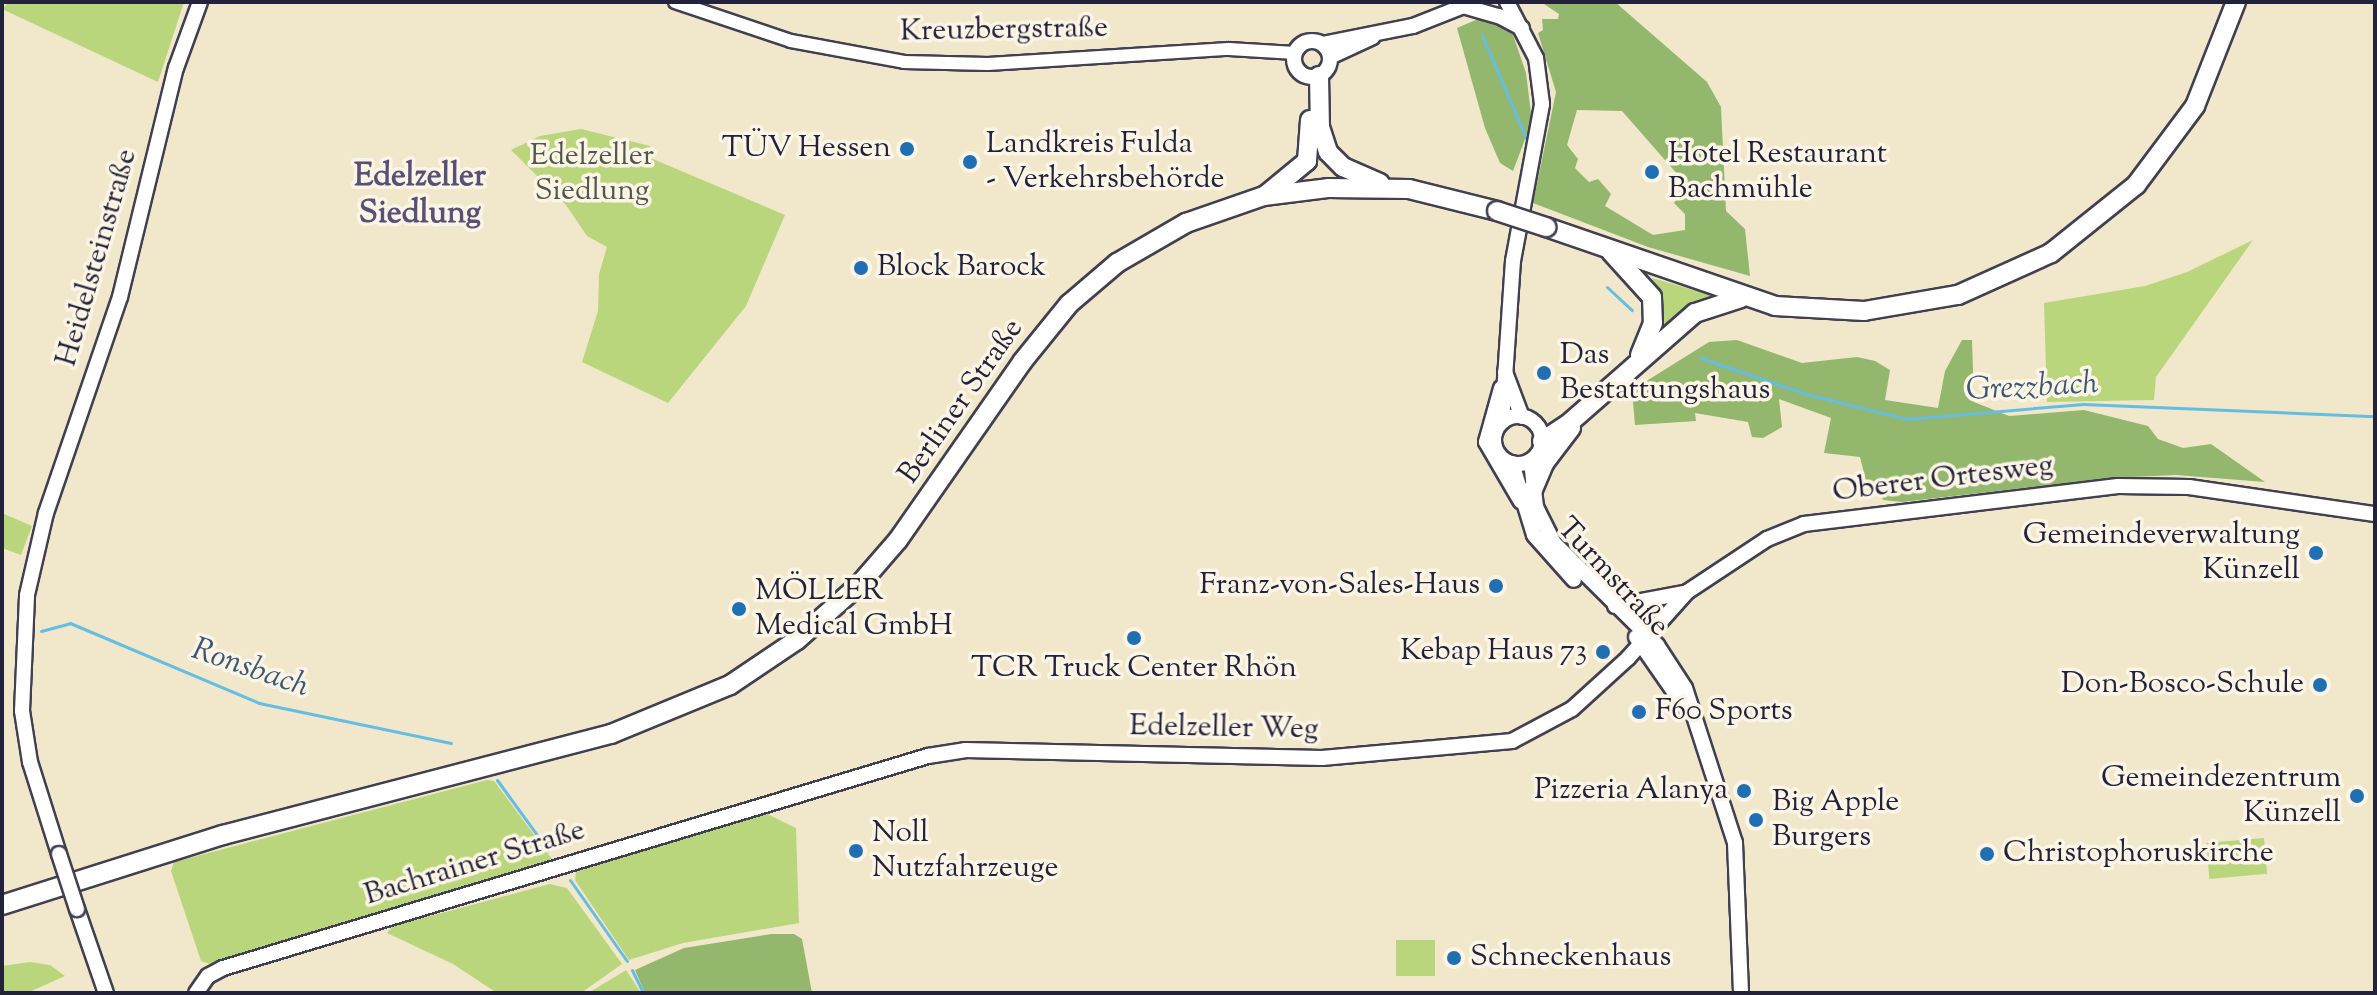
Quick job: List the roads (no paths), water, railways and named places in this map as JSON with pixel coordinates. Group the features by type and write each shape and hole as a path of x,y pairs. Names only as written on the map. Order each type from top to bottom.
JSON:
{"highway":[{"name":"Berliner Straße","path":"1634,257 1768,293 1839,300 1913,295 1957,286 2000,268 2089,215 2149,153 2189,94 2225,2"},
{"name":"Berliner Straße","path":"2,905 223,835 640,724 730,685 815,626 898,540 1022,362 1078,296 1169,231 1264,196 1390,187 1438,193 1497,211 1606,247 1741,298 1816,310 1917,305 2004,278 2051,253 2112,208 2174,138 2212,73 2236,2"},
{"path":"1313,76 1320,127 1328,152 1343,167 1390,187"},
{"path":"1264,196 1307,161 1311,141 1313,76"},
{"path":"1606,247 1652,297 1653,323 1639,359"},
{"path":"1526,497 1545,462 1584,410 1639,359 1695,313 1741,298"},
{"path":"1541,434 1584,410"}],"main road":[{"name":"Heidelsteinstraße","path":"106,992 30,762 20,686 27,595 42,528 120,297 176,68 200,2"},
{"path":"1507,2 1536,58 1542,91 1513,261 1505,371 1486,442 1526,497"},
{"name":"Kreuzbergstraße","path":"1295,53 1308,42 1326,51 1462,5"},
{"path":"1462,5 1499,16 1522,29"},
{"path":"1295,53 1297,70 1313,76 1326,51"},
{"path":"1502,387 1502,422 1495,446 1512,463 1531,461 1541,434 1522,417 1505,371"},
{"path":"1502,422 1522,417"},
{"name":"Turmstraße","path":"1531,461 1526,497 1558,550 1615,606 1682,682 1737,855 1741,993"},
{"name":"Turmstraße","path":"1512,463 1550,557 1644,639"},
{"name":"Oberer Ortesweg","path":"1644,639 1687,592 1767,539 1817,521 2118,486 2189,487 2375,514"},
{"path":"1615,606 1687,592"},
{"name":"Edelzeller Weg","path":"778,798 965,750 1322,758 1512,741 1557,721 1644,639"},
{"name":"Bachrainer Straße","path":"196,993 208,976 223,968 778,798"}],"street":[{"name":"Kreuzbergstraße","path":"675,2 791,41 904,62 988,64 1229,49 1295,53"}],"waterway":[{"path":"1482,35 1526,138"},
{"path":"1607,287 1632,310"},
{"name":"Grezzbach","path":"1701,358 1803,393 1907,419 2083,404 2375,416"},
{"name":"Ronsbach","path":"41,631 70,623 259,703 451,743"},
{"name":"Ronsbach","path":"497,780 548,850"},
{"name":"Ronsbach","path":"570,880 627,961"},
{"name":"Ronsbach","path":"632,970 643,993"}],"place":[{"name":"TÜV Hessen","path":"907,149"},
{"name":"Landkreis Fulda - Verkehrsbehörde","path":"970,162"},
{"name":"Hotel Restaurant Bachmühle","path":"1652,172"},
{"name":"Block Barock","path":"861,268"},
{"name":"Das Bestattungshaus","path":"1544,373"},
{"name":"Gemeindeverwaltung Künzell","path":"2316,553"},
{"name":"Franz-von-Sales-Haus","path":"1496,586"},
{"name":"MÖLLER Medical GmbH","path":"739,609"},
{"name":"TCR Truck Center Rhön","path":"1134,638"},
{"name":"Kebap Haus 73","path":"1603,652"},
{"name":"Don-Bosco-Schule","path":"2320,685"},
{"name":"F60 Sports","path":"1639,712"},
{"name":"Pizzeria Alanya","path":"1744,791"},
{"name":"Gemeindezentrum Künzell","path":"2357,796"},
{"name":"Big Apple Burgers","path":"1756,820"},
{"name":"Noll Nutzfahrzeuge","path":"856,851"},
{"name":"Christophoruskirche","path":"1987,854"},
{"name":"Schneckenhaus","path":"1454,958"}],"district":[{"name":"Edelzeller Siedlung","path":"420,196"}]}
